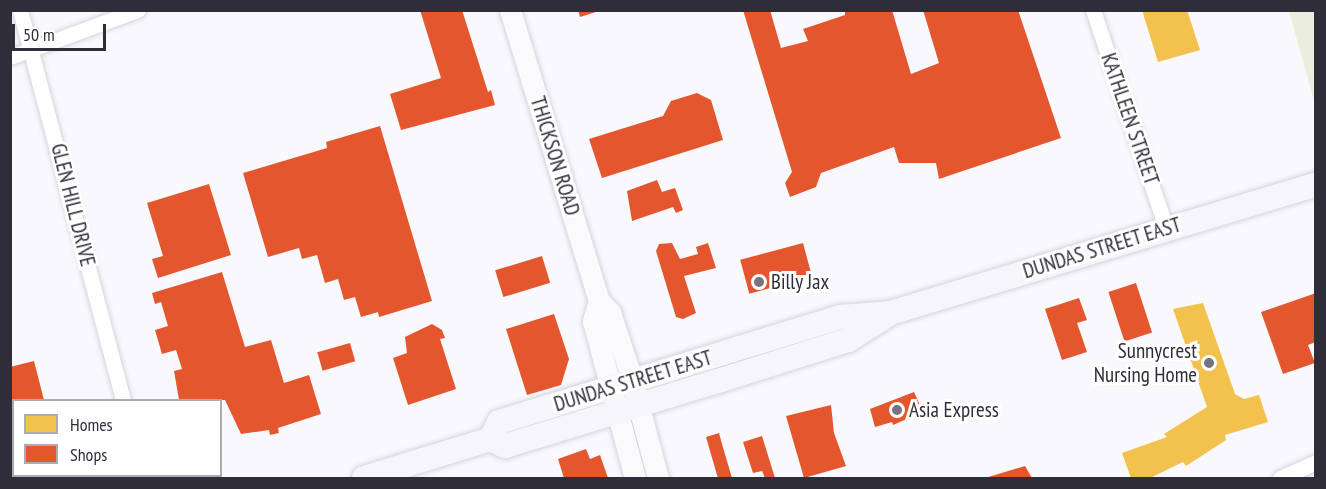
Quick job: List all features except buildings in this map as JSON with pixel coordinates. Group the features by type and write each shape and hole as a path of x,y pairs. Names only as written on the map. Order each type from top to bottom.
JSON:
{"main road":[{"name":"THICKSON ROAD","path":"510,10 599,301 610,312 635,478"},
{"name":"DUNDAS STREET EAST","path":"364,478 491,439 505,446 624,397 848,340 890,313 1316,184"},
{"name":"THICKSON ROAD","path":"624,397 658,478"}],"street":[{"name":"GLEN HILL DRIVE","path":"20,10 123,399"},
{"path":"10,57 32,52 138,10"},
{"name":"KATHLEEN STREET","path":"1094,10 1166,228"},
{"path":"1280,478 1316,462"}],"green space":[{"path":"1289,11 1315,11 1315,104"}],"place":[{"name":"Billy Jax","path":"759,282"},
{"name":"Sunnycrest Nursing Home","path":"1209,363"},
{"name":"Asia Express","path":"897,410"}]}
